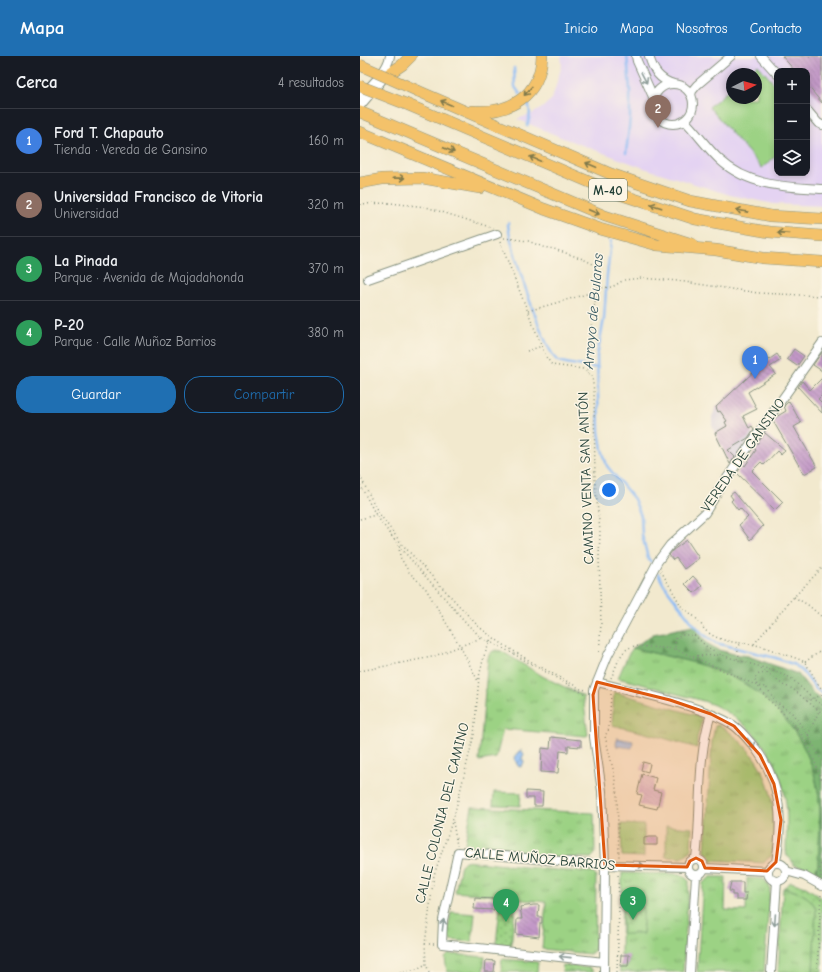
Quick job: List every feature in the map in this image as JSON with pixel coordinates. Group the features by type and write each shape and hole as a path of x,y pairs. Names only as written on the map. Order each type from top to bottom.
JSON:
{"highway":[{"path":"387,75 402,65 411,56"},
{"path":"463,110 501,110 519,101 530,90 540,72 542,56"},
{"path":"360,65 611,174 690,202 771,216 822,219"},
{"name":"M-40","path":"360,86 613,192 695,219 769,232 822,236"},
{"name":"M-40","path":"360,112 605,216 716,250 763,258 822,262"},
{"path":"365,134 503,193 600,229 657,245 716,250"},
{"path":"360,183 382,179 422,178 503,193"}],"street":[{"path":"360,97 384,70 390,56"},
{"path":"360,106 404,56"},
{"path":"636,56 654,100 654,109 658,118 662,121 676,124 685,121 689,117 694,106 691,95 683,86"},
{"path":"649,56 656,73 660,78 683,86 693,82 722,56"},
{"path":"691,95 692,91 697,85 731,56"},
{"path":"761,56 774,71"},
{"path":"654,100 661,88 674,84"},
{"path":"810,114 818,123 822,125"},
{"path":"685,121 719,160 741,175 753,180 775,185 822,190"},
{"path":"368,279 497,234"},
{"name":"VEREDA DE GANSINO","path":"594,693 602,669 624,623 657,564 670,545 705,513 720,488 822,343"},
{"path":"597,682 670,700 711,714 734,726 749,741 768,768 778,800 781,820 776,862"},
{"path":"594,693 594,737 602,791 605,865 604,972"},
{"path":"696,858 703,750 711,714"},
{"name":"CALLE MUÑOZ BARRIOS","path":"442,944 443,920 458,852 605,865 687,867"},
{"path":"696,858 702,861 705,868 702,874 696,876 689,873 687,867 690,860 696,858"},
{"path":"776,862 783,864 786,871 784,878 777,881 770,878 767,871 770,865 776,862"},
{"path":"705,868 767,871"},
{"path":"786,871 804,876 822,886"},
{"path":"690,972 696,876"},
{"path":"771,972 777,881"},
{"path":"442,944 604,962"}],"path":[{"path":"360,204 390,203 426,207 492,226 497,234 502,238 528,241 583,259 593,264 598,274 598,288 592,317 588,373"},
{"name":"CAMINO VENTA SAN ANTÓN","path":"497,234 546,357 552,366 583,369 592,376 594,392 595,482 600,531 599,558 601,623 599,660 602,669"},
{"path":"598,288 612,287 624,280 641,278 678,281 751,292 822,296"},
{"path":"528,311 597,291"},
{"path":"527,351 542,346"},
{"path":"360,476 378,512 401,543 470,619 491,637 581,689 594,693"},
{"path":"360,485 376,515 399,546 469,626 482,638 588,695 594,693"},
{"path":"360,519 376,515"},
{"path":"399,546 400,557 409,572 426,590 460,646 479,682"},
{"path":"657,564 683,609 688,611 705,630 732,642 754,645 781,652 805,662 822,689"},
{"path":"754,645 794,597 822,568"},
{"path":"794,597 808,605 822,617"},
{"path":"675,649 676,638 683,635 694,635 706,647 721,655 791,678 813,699 822,705"},
{"name":"CALLE COLONIA DEL CAMINO","path":"429,972 426,964 425,944 434,875 453,820 474,735 479,682 484,656 491,637"},
{"path":"360,671 432,657 482,638"},
{"path":"736,660 739,657 737,647 744,643"},
{"path":"612,676 620,657 630,647 635,646 675,649 758,686 766,687 777,703 792,713 808,735 822,761"},
{"path":"805,662 822,650"},
{"path":"690,656 721,655"},
{"path":"760,667 783,685 793,689 822,713"},
{"path":"767,673 756,676 755,682 765,696 794,724 803,737 810,749 822,781"},
{"path":"611,690 609,729 605,736 614,772 617,795 619,906 617,972"},
{"path":"807,701 822,695"},
{"path":"808,735 819,711"},
{"path":"453,820 458,852"},
{"path":"817,972 822,886 820,869 822,850"},
{"path":"425,944 442,944"},
{"path":"400,972 426,964"}],"highlighted area":[{"path":"597,682 670,700 711,714 734,726 760,755 774,784 781,820 776,862 767,871 705,868 702,861 696,858 690,861 687,867 605,865 593,695"}],"shaded area":[{"path":"561,56 822,56 822,206 774,204 730,195 644,168 517,119 532,114 552,99 562,65"},
{"path":"731,394 753,435 731,466 712,426 712,417 716,407"}],"green space":[{"path":"762,70 774,84 774,158 762,168 709,107 726,92 726,104 762,104"},
{"path":"693,626 708,644 719,650 748,656 798,674 813,693 822,701 822,876 815,871 818,865 820,823 819,798 815,778 809,759 789,724 761,695 744,683 726,674 692,662 633,648 653,634"},
{"path":"633,648 692,662 726,674 744,683 761,695 789,724 809,759 819,798 820,823 818,865 815,871 794,865 791,859 786,855 787,809 783,787 772,758 763,745 741,722 714,705 618,678 628,655"},
{"path":"495,650 501,651 544,677 583,696 588,735 503,729 496,758 479,761 488,658 490,653"},
{"path":"614,692 699,716 702,720 697,738 697,748 612,725"},
{"path":"719,725 740,741 756,760 771,794 774,819 772,856 764,863 712,860 705,852 712,741 715,726"},
{"path":"494,792 521,793 520,806 493,805"},
{"path":"472,807 594,813 595,854 591,858 563,857 469,848 465,843"},
{"path":"621,824 644,825 644,857 622,856"},
{"path":"666,826 692,828 691,851 682,858 666,857"},
{"path":"465,861 565,871 592,872 596,876 595,950 590,954 542,949 546,902 455,892 461,865"},
{"path":"622,873 681,874 689,881 683,972 620,972 620,966 628,966 629,956 621,955"},
{"path":"711,877 726,877 725,910 746,911 747,878 764,879 770,887 764,972 697,972 703,883"},
{"path":"791,882 806,887 822,898 822,972 813,972 816,909 811,900 807,897 798,892 783,888"},
{"path":"783,888 798,892 807,897 814,904 816,909 813,972 778,972"},
{"path":"501,898 516,899 511,946 496,944"},
{"path":"623,907 643,907 643,934 623,934"},
{"path":"451,912 475,914 472,942 450,940 447,935"},
{"path":"449,954 485,957 483,972 447,972 445,958"},
{"path":"502,959 538,962 537,972 501,972"},
{"path":"563,965 590,968 594,972 562,972"}],"water":[{"path":"617,738 633,741 632,748 616,746"},
{"path":"521,750 524,754 522,758 524,762 520,767 514,758"}],"building":[{"path":"782,56 822,56 822,103 810,89 810,68 792,68"},
{"path":"794,349 804,356 797,366 787,359"},
{"path":"822,352 822,371 813,365"},
{"path":"777,354 781,360 770,367 776,374 748,392 757,409 743,416 749,428 752,426 754,429 748,438 728,450 735,457 730,464 715,433 727,426 725,422 727,421 720,411 718,412 716,407 760,366"},
{"path":"822,378 822,395 818,399 822,403 822,413 798,387 802,381 810,390"},
{"path":"789,401 801,423 794,427 817,467 804,474 773,421 776,417 786,411 784,406"},
{"path":"765,433 785,450 781,455 777,451 764,465 761,462 752,471 783,502 775,510 737,473 743,464 745,466 756,450 754,448"},
{"path":"734,492 763,526 750,540 739,525 748,517 740,508 738,510 731,501 733,499 730,495"},
{"path":"687,540 699,558 684,569 676,558 673,560 669,555 673,550"},
{"path":"693,576 702,586 694,593 685,584"},
{"path":"551,737 581,740 581,747 568,746 568,752 560,751 558,773 541,772 542,748 550,749"},
{"path":"643,762 650,764 648,772 641,770"},
{"path":"642,774 656,778 653,790 661,792 657,809 639,805 642,795 637,794"},
{"path":"526,791 543,792 542,806 534,806 534,798 526,798"},
{"path":"657,837 657,845 644,845 644,838"},
{"path":"731,882 743,882 743,893 747,893 746,900 736,900 736,895 732,895 732,891 729,891"},
{"path":"475,898 495,899 494,910 474,909"},
{"path":"539,905 538,917 542,917 539,937 516,934 517,919 522,919 520,907"},
{"path":"621,955 629,955 628,966 620,966"},
{"path":"486,960 495,961 494,972 485,972"}],"waterway":[{"name":"Arroyo de Bularas","path":"626,153 630,119 630,90 627,56"},
{"path":"514,68 515,87 520,94"},
{"path":"526,101 530,113 527,126"},
{"path":"508,223 520,272 536,317 551,352 557,360 570,364 598,368"},
{"name":"Arroyo de Bularas","path":"611,241 604,319 597,356 599,431 607,466 634,499 641,516 642,535 648,558 651,562"},
{"name":"Arroyo de Bularas","path":"658,574 664,585 691,621 703,634 716,643 776,658 795,665 803,672 816,689 822,693"}],"place":[{"name":"Universidad Francisco de Vitoria","path":"658,128"},
{"name":"Ford T. Chapauto","path":"755,379"},
{"name":"La Pinada","path":"633,920"},
{"name":"P-20","path":"506,922"}]}
